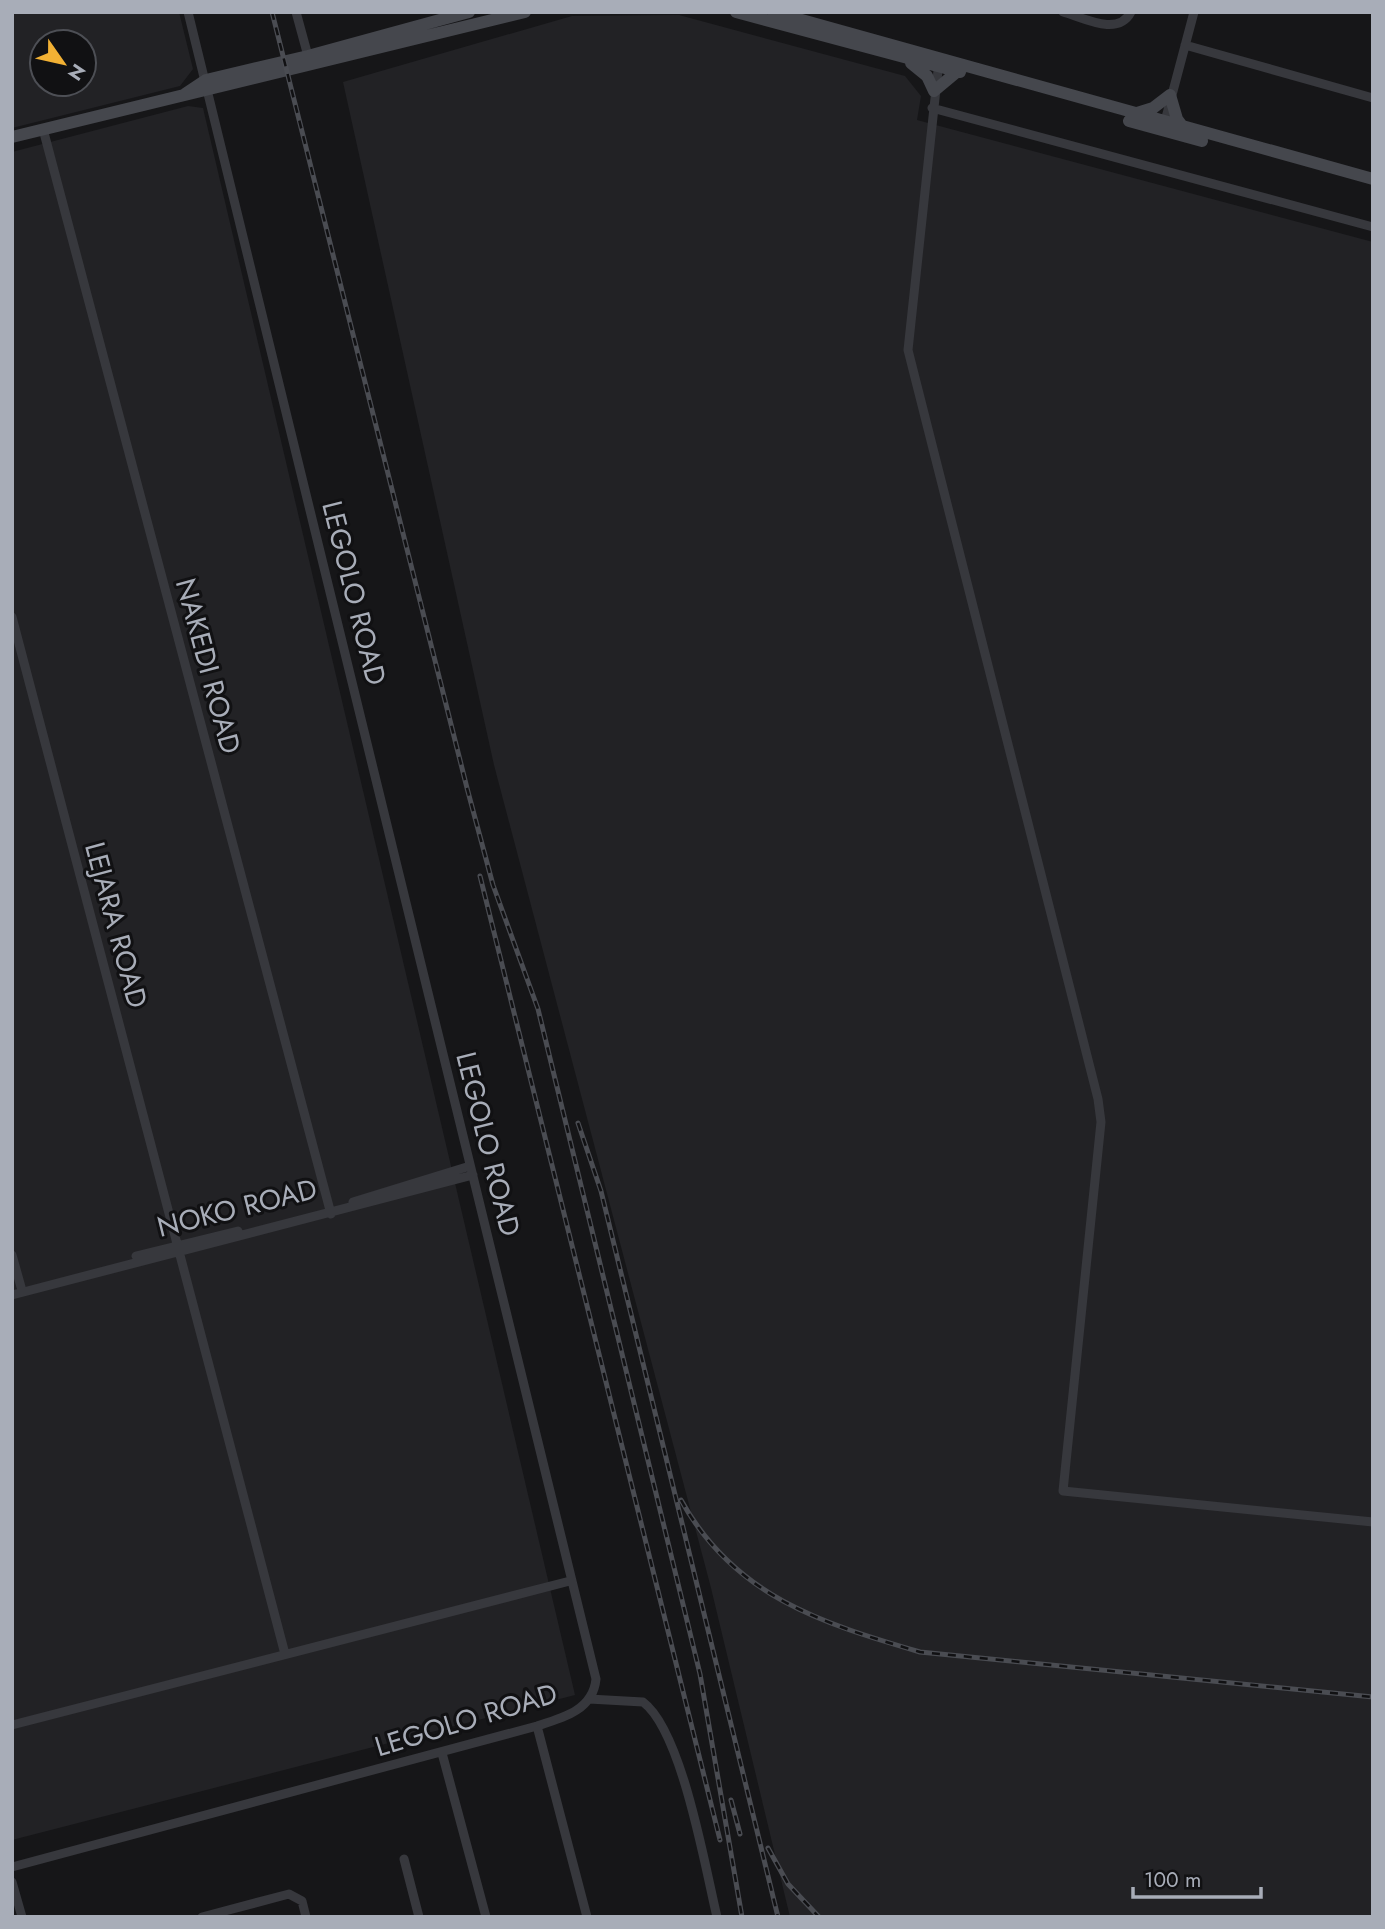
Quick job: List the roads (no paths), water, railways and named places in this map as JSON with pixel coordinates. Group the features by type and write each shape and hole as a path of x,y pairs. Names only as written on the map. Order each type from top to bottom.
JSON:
{"main road":[{"path":"12,137 185,94 207,85 469,12"},
{"path":"207,85 479,17 525,12"},
{"path":"736,12 902,57 939,62 958,71 1313,168 1332,169"},
{"path":"773,12 939,62 1133,114 1164,126 1183,127 1373,179"},
{"path":"902,57 922,70 934,91 958,71"},
{"path":"1133,114 1153,108 1170,95 1177,119 1183,127"}],"street":[{"name":"LEGOLO ROAD","path":"12,1867 537,1726 570,1714 589,1699 596,1679 188,12"},
{"path":"296,12 308,56"},
{"path":"1063,12 1116,25 1124,22 1131,12"},
{"path":"1164,126 1194,12"},
{"path":"1185,45 1373,98"},
{"path":"939,62 908,336 910,363 1058,933 1098,1099 1101,1122 1063,1491 1373,1522"},
{"path":"932,108 1373,227"},
{"name":"NAKEDI ROAD","path":"43,130 330,1211"},
{"name":"LEJARA ROAD","path":"12,617 285,1654"},
{"name":"NOKO ROAD","path":"17,1288 330,1211 472,1171"},
{"path":"12,1295 177,1248"},
{"path":"12,1255 17,1288"},
{"path":"12,1725 570,1581"},
{"path":"589,1699 643,1702 654,1710 661,1721 692,1811 717,1917"},
{"path":"537,1726 587,1917"},
{"path":"442,1753 486,1917"},
{"path":"404,1859 419,1917"},
{"path":"12,1882 22,1917"},
{"path":"202,1917 289,1894 302,1901 306,1917"}],"railway":[{"path":"272,12 467,788 493,885 538,1009 700,1674 742,1917"},
{"path":"480,876 720,1840"},
{"path":"578,1123 601,1191 778,1917"},
{"path":"681,1500 702,1533 727,1560 754,1583 783,1601 848,1630 920,1652 1373,1697"},
{"path":"731,1800 740,1834"},
{"path":"768,1848 788,1884 819,1917"}]}
